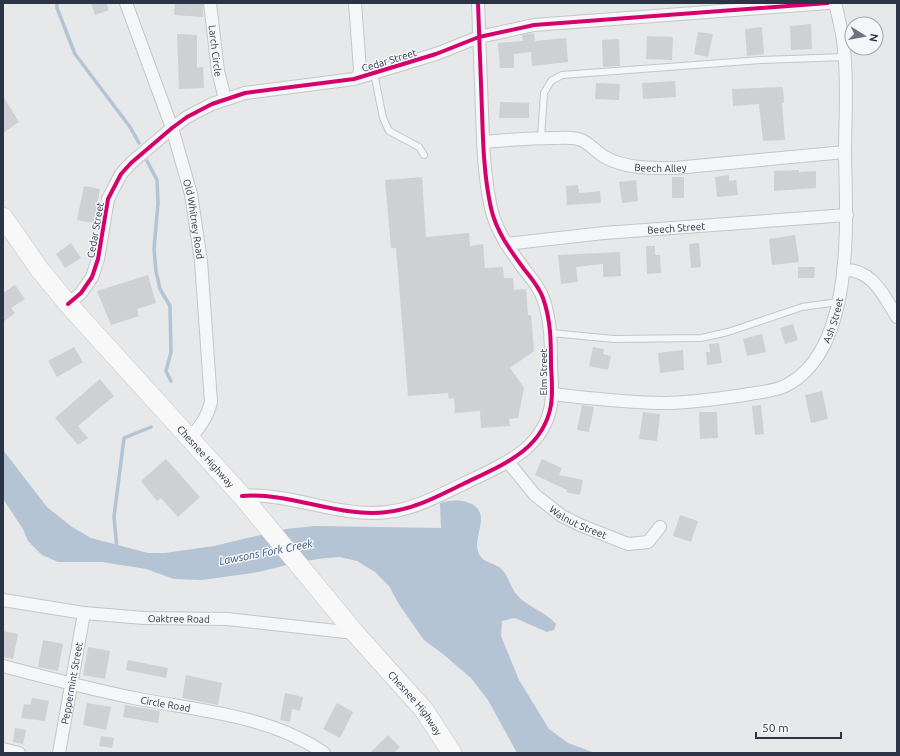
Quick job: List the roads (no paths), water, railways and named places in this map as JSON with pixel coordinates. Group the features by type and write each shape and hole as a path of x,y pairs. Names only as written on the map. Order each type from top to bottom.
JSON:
{"main road":[{"name":"Chesnee Highway","path":"3,217 40,270 68,304 242,496 342,618 424,710 452,753"}],"street":[{"name":"Old Whitney Road","path":"126,3 140,45 172,128 189,187 197,227 211,402 208,415 189,439"},
{"name":"Larch Circle","path":"210,3 218,71 225,98"},
{"path":"355,3 360,70 358,77"},
{"name":"Elm Street","path":"242,496 262,494 351,513 387,512 421,504 508,462 525,450 539,435 548,415 552,394 551,333 542,296 537,285 506,244 497,226 491,207 483,142 478,3"},
{"name":"Cedar Street","path":"68,304 87,286 96,268 105,212 114,186 131,163 172,128 199,110 225,98 265,89 343,81 436,54 479,37 534,25 828,3"},
{"name":"Ash Street","path":"552,394 629,402 664,403 718,398 775,389 789,384 814,364 828,336 838,302 844,270 847,215 845,152 845,57 835,3"},
{"name":"Beech Alley","path":"483,142 541,138 578,139 592,145 600,154 612,161 628,166 654,168 675,168 845,152"},
{"name":"Beech Street","path":"506,244 604,233 847,215"},
{"path":"844,270 858,271 870,277 897,317"},
{"name":"Walnut Street","path":"508,462 535,495 562,516 580,525 628,544 648,542 660,527"},
{"name":"Oaktree Road","path":"3,600 84,613 144,618 227,619 355,633"},
{"name":"Peppermint Street","path":"60,753 84,613"},
{"name":"Circle Road","path":"3,666 71,685 211,712 269,726 296,736 324,753"},
{"path":"3,749 19,753"}],"lane":[{"path":"541,138 544,93 551,81 562,75 761,60 845,57"},
{"path":"374,73 383,118 389,131 419,147 424,155"},
{"path":"551,333 614,339 701,338 728,332 802,307 838,302"}],"water":[{"name":"Lawsons Fork Creek","path":"3,450 47,507 72,527 91,538 148,553 165,553 214,546 286,529 315,526 441,528 440,503 460,501 470,503 478,509 480,514 481,520 477,549 481,557 485,561 496,565 502,570 514,592 521,599 547,616 556,624 554,630 547,632 515,618 502,621 501,636 519,680 549,729 568,743 595,753 517,753 488,700 471,678 424,640 400,606 389,586 375,572 357,561 340,557 326,558 298,562 259,572 202,580 174,579 146,569 102,562 58,562 42,555 28,541 23,529 3,499"}],"waterway":[{"path":"57,3 57,8 75,54 130,127 139,143"},
{"path":"147,161 157,180 158,203 154,249 156,271 160,289 170,306 171,352 166,371 171,381"},
{"path":"117,549 114,517 124,438 151,427"}]}
